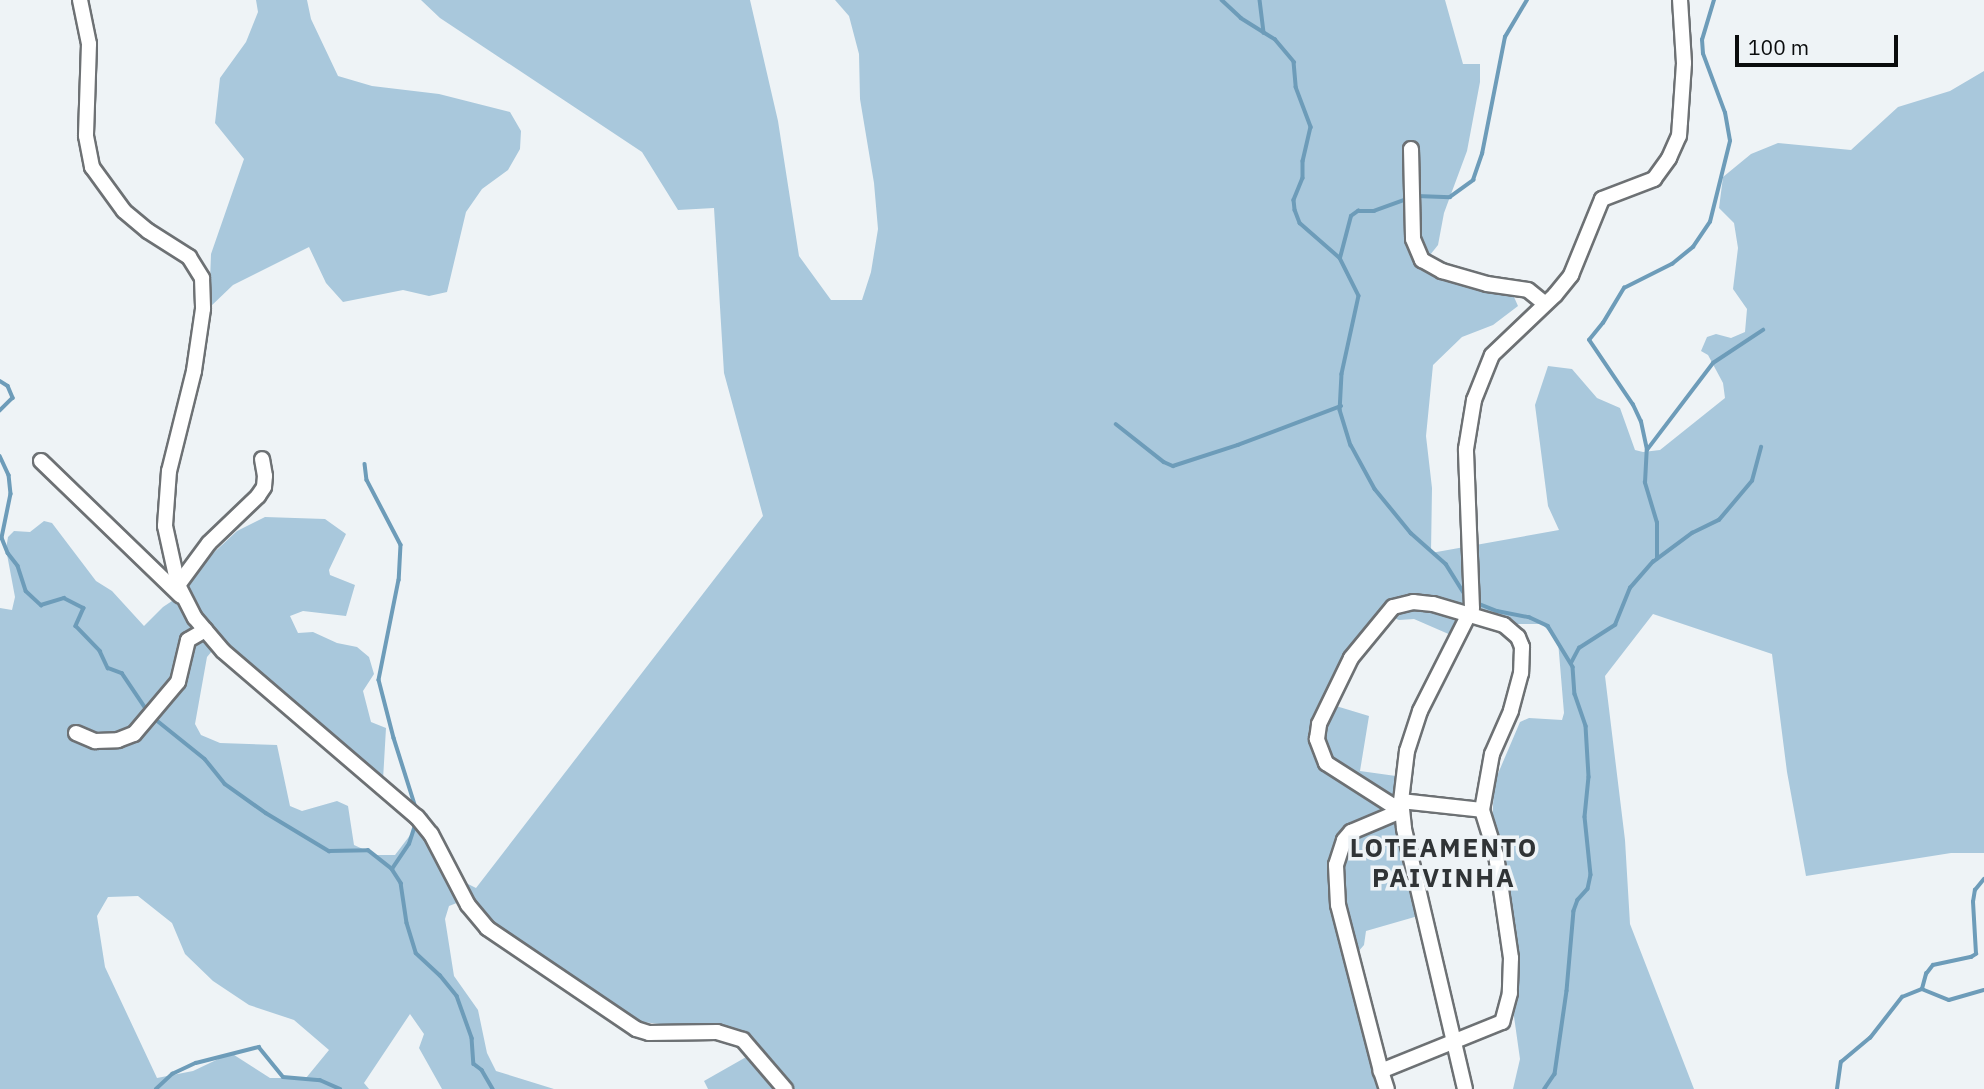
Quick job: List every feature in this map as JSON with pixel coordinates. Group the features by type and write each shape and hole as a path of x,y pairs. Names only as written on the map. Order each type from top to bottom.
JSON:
{"street":[{"path":"80,0 89,44 86,136 92,167 136,222 190,257 196,266 204,291 194,371 173,449 165,506 167,545 181,592"},
{"path":"1465,1089 1401,806 1407,751 1420,711 1470,615 1473,587 1467,522 1466,449 1474,400 1492,355 1555,295 1572,275 1602,199 1654,179 1669,158 1679,136 1681,122 1684,63 1680,0"},
{"path":"1412,149 1413,239 1422,260 1442,271 1487,284 1528,290 1544,303"},
{"path":"181,592 209,543 264,487 262,459"},
{"path":"41,461 181,592 205,630 223,651 417,817 431,834 468,905 487,928 636,1029 649,1033 717,1032 743,1040 785,1089"},
{"path":"1381,1072 1502,1021 1510,993 1510,943 1492,837 1482,810 1492,754 1511,711 1521,673 1522,647 1518,636 1504,625 1413,602 1393,607 1351,658 1320,724 1317,739 1326,764 1401,806 1482,810"},
{"path":"76,733 95,741 118,740 135,734 178,682 188,640 205,630"},
{"path":"1387,1089 1338,905 1336,865 1339,851 1351,832 1401,806"}],"shaded area":[{"path":"256,0 307,0 311,19 338,76 372,86 439,94 510,112 521,131 520,149 508,170 482,189 466,212 447,292 429,296 403,290 343,302 326,283 309,247 233,285 209,308 211,254 244,159 215,123 220,78 246,42 258,12"},
{"path":"421,0 750,0 778,121 799,256 831,300 862,300 871,272 878,229 874,183 860,99 859,54 849,16 835,0 1445,0 1463,64 1480,64 1480,82 1467,151 1444,213 1438,245 1430,255 1431,267 1510,288 1518,306 1493,325 1462,337 1433,365 1426,436 1432,488 1431,553 1559,530 1548,506 1535,405 1548,366 1572,369 1597,398 1620,408 1635,450 1643,452 1660,450 1725,398 1723,383 1708,355 1701,351 1707,337 1716,334 1731,338 1745,332 1747,309 1733,289 1738,248 1734,223 1719,208 1723,177 1751,154 1778,143 1851,150 1898,107 1950,91 1984,71 1984,853 1951,853 1806,876 1787,772 1772,654 1653,614 1605,676 1625,840 1630,924 1694,1089 1513,1089 1520,1059 1491,854 1494,783 1520,722 1529,718 1562,720 1564,713 1558,641 1542,624 1502,624 1477,617 1460,639 1414,619 1399,620 1382,613 1355,653 1336,706 1369,716 1360,771 1403,777 1425,914 1366,931 1364,945 1351,960 1379,1089 708,1089 704,1081 755,1052 741,1034 635,1021 538,959 467,899 449,906 445,919 454,976 478,1010 487,1053 496,1071 554,1089 442,1089 419,1048 424,1034 410,1014 364,1083 369,1089 0,1089 0,608 12,610 15,597 6,549 8,537 14,531 30,532 44,521 52,523 96,581 112,591 144,626 163,607 178,597 217,645 207,657 195,724 201,735 220,743 277,745 290,806 302,811 337,801 348,806 354,845 376,855 395,855 427,813 466,883 476,888 763,516 724,373 714,208 678,210 642,152 440,18","holes":["138,896 172,923 185,954 213,981 249,1005 294,1020 329,1050 306,1078 270,1078 231,1053 193,1071 157,1078 105,967 97,916 108,897"]},
{"path":"265,517 325,519 346,534 329,570 330,575 355,585 346,616 303,611 290,616 298,633 313,632 337,643 357,647 369,657 374,674 363,691 371,722 386,728 383,780 220,640 193,601 189,586 193,572 237,531"}],"waterway":[{"path":"1222,0 1241,18 1275,39 1294,62 1296,87 1311,127 1303,161 1303,178 1294,200 1295,210 1300,223 1340,258 1359,296 1342,374 1340,410 1351,445 1375,489 1411,533 1446,564 1467,598"},
{"path":"1260,0 1264,33"},
{"path":"1417,196 1450,197 1473,180 1482,154 1505,37 1527,0"},
{"path":"1657,559 1657,523 1645,483 1647,450 1641,422 1633,405 1589,340 1603,323 1624,288 1672,264 1693,247 1710,222 1730,141 1725,113 1703,54 1702,40 1714,0"},
{"path":"1340,258 1351,216 1358,211 1374,211 1409,198"},
{"path":"1647,450 1713,363 1763,330"},
{"path":"0,381 8,386 13,398 0,411"},
{"path":"1116,424 1164,462 1173,466 1341,406"},
{"path":"1571,663 1579,648 1615,625 1630,588 1653,562 1692,533 1719,520 1752,481 1761,447"},
{"path":"0,456 9,475 11,494 2,538 8,553 18,566 26,591 41,605 64,598 84,608 76,626 100,651 108,668 122,673 149,713"},
{"path":"365,464 367,480 401,545 399,580 379,680 417,811"},
{"path":"1477,603 1497,611 1529,617 1548,626 1573,667 1575,694 1586,726 1589,777 1585,817 1591,875 1588,889 1578,900 1574,911 1567,991 1555,1074 1545,1089"},
{"path":"154,718 205,759 225,784 266,813 329,851 368,850 392,869 401,883 407,923 416,953 440,975 457,996 472,1038 474,1064 482,1070 493,1089"},
{"path":"392,869 409,844 416,822"},
{"path":"1922,989 1926,974 1933,965 1976,954 1973,902 1975,890 1984,879"},
{"path":"1837,1089 1841,1062 1870,1038 1902,997 1922,989 1949,1000 1984,990"},
{"path":"156,1089 172,1074 196,1063 259,1047 283,1077 320,1080 340,1089"}],"district":[{"name":"LOTEAMENTO PAIVINHA","path":"1444,863"}]}
